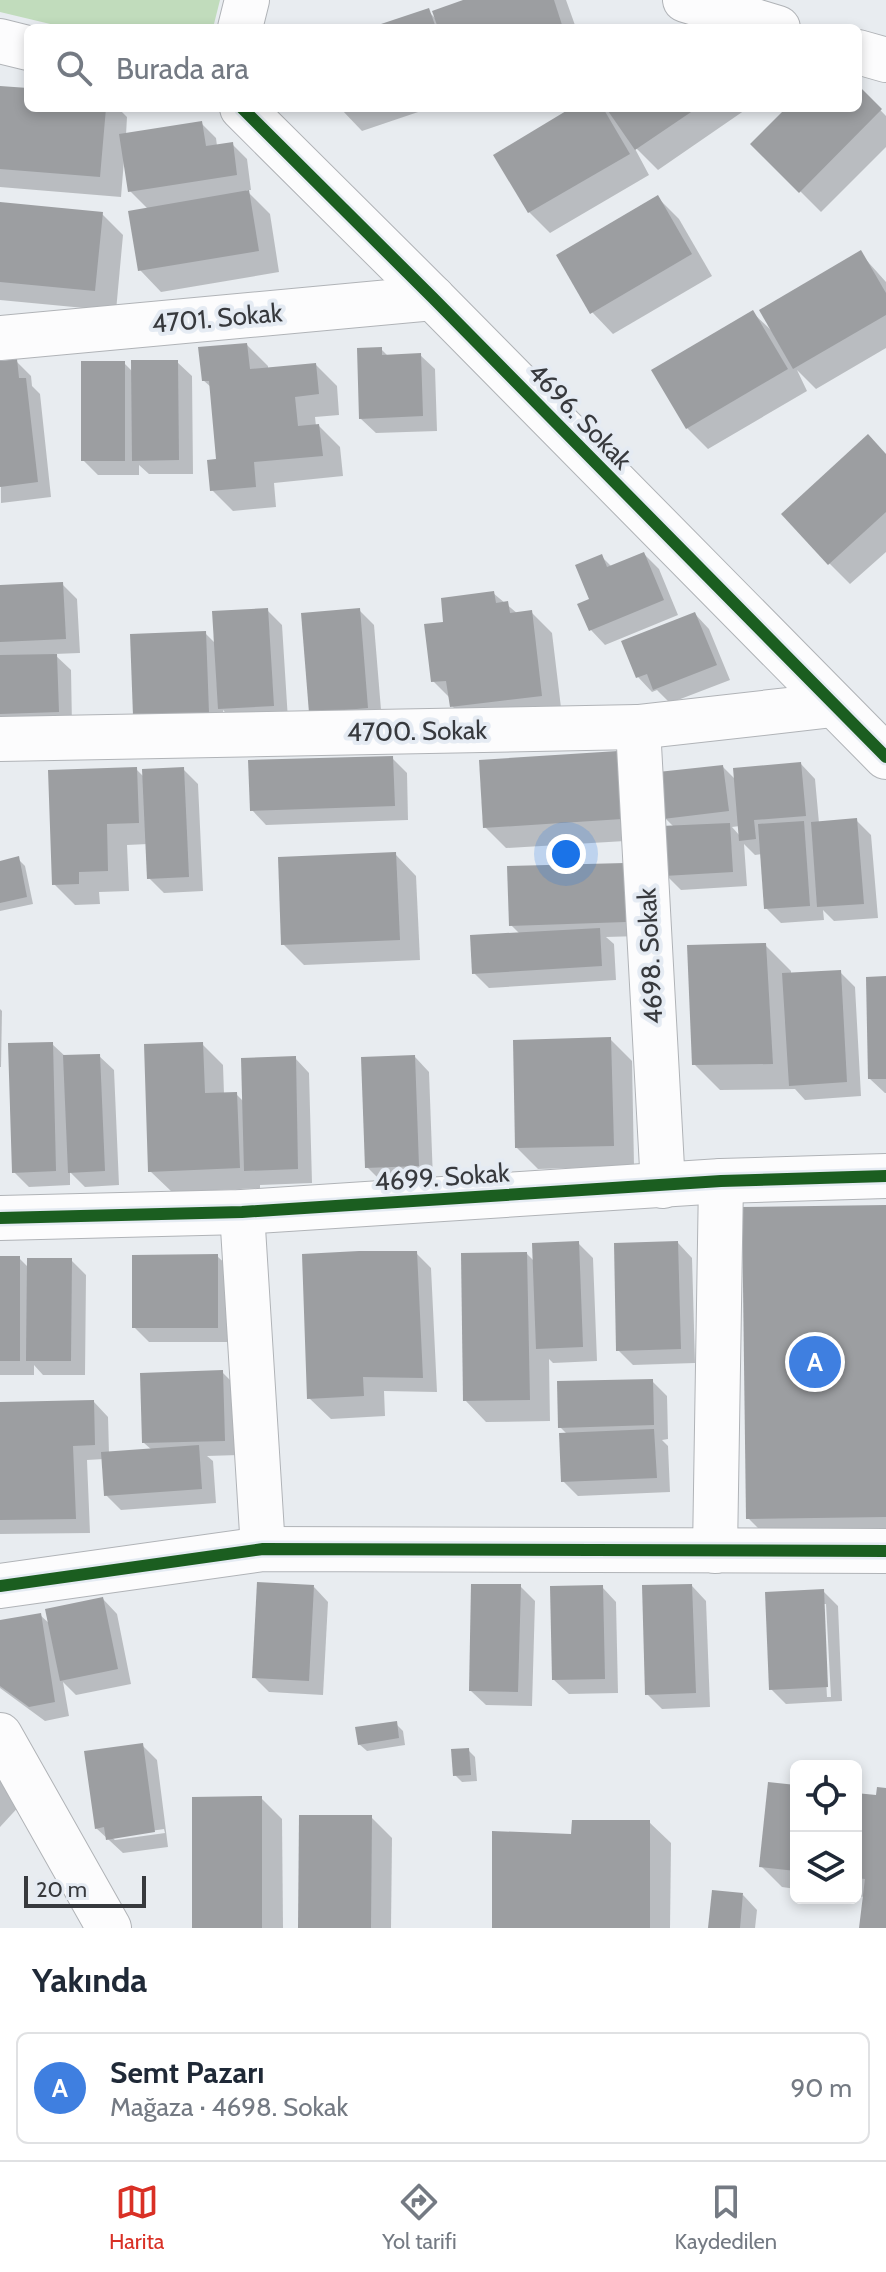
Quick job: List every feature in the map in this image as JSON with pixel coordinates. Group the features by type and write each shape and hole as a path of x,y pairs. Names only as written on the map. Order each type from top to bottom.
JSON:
{"street":[{"path":"241,24 247,0"},
{"path":"685,0 765,24"},
{"path":"0,41 24,47"},
{"path":"862,53 886,60"},
{"name":"4696. Sokak","path":"246,112 886,757"},
{"name":"4701. Sokak","path":"0,338 433,298"},
{"name":"4700. Sokak","path":"0,739 638,727 833,705"},
{"name":"4698. Sokak","path":"638,727 663,1186"},
{"name":"4699. Sokak","path":"0,1218 242,1212 721,1181 886,1176"},
{"path":"715,1551 721,1181"},
{"path":"242,1212 263,1549"},
{"path":"0,1586 263,1549 886,1551"},
{"path":"0,1735 109,1928"}],"green space":[{"path":"0,0 220,0 214,24 50,24 0,12"}],"building":[{"path":"463,0 554,0 562,24 437,24 432,11"},
{"path":"429,8 435,24 381,24"},
{"path":"0,86 24,88 24,112 106,112 100,177 0,169"},
{"path":"862,89 882,109 799,193 750,144 782,112 862,112"},
{"path":"564,112 605,112 630,154 528,213 493,155"},
{"path":"609,112 691,112 635,150"},
{"path":"202,121 206,146 233,142 237,175 128,192 119,134"},
{"path":"249,190 259,251 138,271 128,211"},
{"path":"658,195 692,254 590,314 556,255"},
{"path":"0,202 103,212 95,291 0,282"},
{"path":"861,250 886,293 886,315 793,369 759,310"},
{"path":"753,310 788,369 686,429 651,370"},
{"path":"247,343 250,369 316,363 319,394 295,397 298,426 319,424 323,456 254,462 256,487 210,491 207,460 216,459 209,381 202,381 198,347"},
{"path":"382,347 382,355 421,353 423,416 359,419 357,348"},
{"path":"17,359 19,378 26,378 38,482 0,487 0,361"},
{"path":"131,360 178,360 179,460 132,461"},
{"path":"81,361 125,361 125,461 81,461"},
{"path":"868,434 886,454 886,512 828,565 781,514"},
{"path":"644,552 664,600 589,631 577,604 589,599 575,565 602,554 607,567"},
{"path":"63,582 66,639 0,642 0,585"},
{"path":"494,591 496,603 508,601 510,613 532,610 542,696 450,707 446,681 431,682 424,624 443,622 441,598"},
{"path":"268,608 274,706 218,709 212,611"},
{"path":"360,608 368,708 309,713 301,613"},
{"path":"695,612 717,665 653,690 647,674 636,678 621,641"},
{"path":"206,631 209,713 133,716 130,634"},
{"path":"57,654 59,712 0,714 0,655"},
{"path":"618,751 622,819 483,828 479,760"},
{"path":"393,756 395,806 250,811 248,760"},
{"path":"801,762 806,816 754,820 756,839 739,841 733,768"},
{"path":"723,765 729,811 663,819 658,772"},
{"path":"137,767 139,823 107,824 108,871 79,872 79,884 52,885 48,770"},
{"path":"184,767 189,877 147,879 142,769"},
{"path":"857,818 864,904 817,907 811,822"},
{"path":"804,821 810,906 764,909 758,824"},
{"path":"730,823 733,872 664,876 661,826"},
{"path":"396,852 400,940 281,945 278,857"},
{"path":"19,856 27,897 0,903 0,861"},
{"path":"625,863 626,922 509,926 507,866"},
{"path":"600,928 602,966 472,974 470,935"},
{"path":"766,943 773,1064 692,1065 687,945"},
{"path":"841,970 847,1082 789,1086 782,973"},
{"path":"886,976 886,1079 868,1079 866,977"},
{"path":"611,1037 614,1146 515,1148 513,1040"},
{"path":"53,1042 56,1171 12,1173 8,1043"},
{"path":"203,1042 205,1093 237,1092 240,1168 148,1172 144,1044"},
{"path":"100,1054 105,1171 68,1173 63,1055"},
{"path":"415,1055 419,1166 365,1168 361,1057"},
{"path":"296,1056 298,1169 244,1171 241,1058"},
{"path":"886,1205 886,1517 746,1519 742,1207"},
{"path":"579,1241 583,1347 536,1349 532,1243"},
{"path":"678,1241 681,1349 616,1351 614,1243"},
{"path":"417,1251 423,1378 363,1377 364,1396 307,1399 302,1254"},
{"path":"527,1252 530,1400 463,1401 461,1253"},
{"path":"218,1254 218,1328 132,1328 132,1255"},
{"path":"0,1256 20,1256 20,1361 0,1361"},
{"path":"27,1258 72,1258 71,1361 26,1361"},
{"path":"223,1370 225,1441 142,1443 140,1373"},
{"path":"653,1379 654,1425 558,1428 557,1381"},
{"path":"94,1400 95,1445 73,1446 76,1519 0,1520 0,1402"},
{"path":"654,1429 657,1478 561,1482 559,1433"},
{"path":"199,1445 202,1489 104,1496 101,1452"},
{"path":"257,1582 314,1585 309,1681 252,1678"},
{"path":"471,1584 521,1584 518,1692 469,1691"},
{"path":"692,1584 696,1693 645,1695 642,1585"},
{"path":"603,1585 605,1679 552,1680 550,1586"},
{"path":"824,1589 828,1687 769,1690 765,1592"},
{"path":"103,1597 118,1669 60,1681 45,1609"},
{"path":"41,1613 55,1702 29,1707 0,1686 0,1620"},
{"path":"397,1721 399,1738 358,1745 355,1727"},
{"path":"143,1743 155,1832 106,1840 104,1827 95,1829 84,1751"},
{"path":"469,1748 471,1775 453,1776 451,1749"},
{"path":"768,1782 790,1784 790,1870 759,1867"},
{"path":"877,1787 886,1788 886,1928 859,1928 865,1879 862,1879 862,1794 876,1795"},
{"path":"262,1796 262,1928 192,1928 192,1797"},
{"path":"299,1815 372,1815 371,1928 298,1928"},
{"path":"572,1820 650,1820 650,1928 492,1928 492,1831 571,1834"},
{"path":"712,1890 743,1893 740,1928 708,1928"}],"cycle path":[{"path":"246,112 886,757"},
{"path":"0,1218 242,1212 721,1181 886,1176"},
{"path":"0,1586 263,1549 886,1551"}],"place":[{"name":"Semt Pazarı","path":"815,1362"}]}
